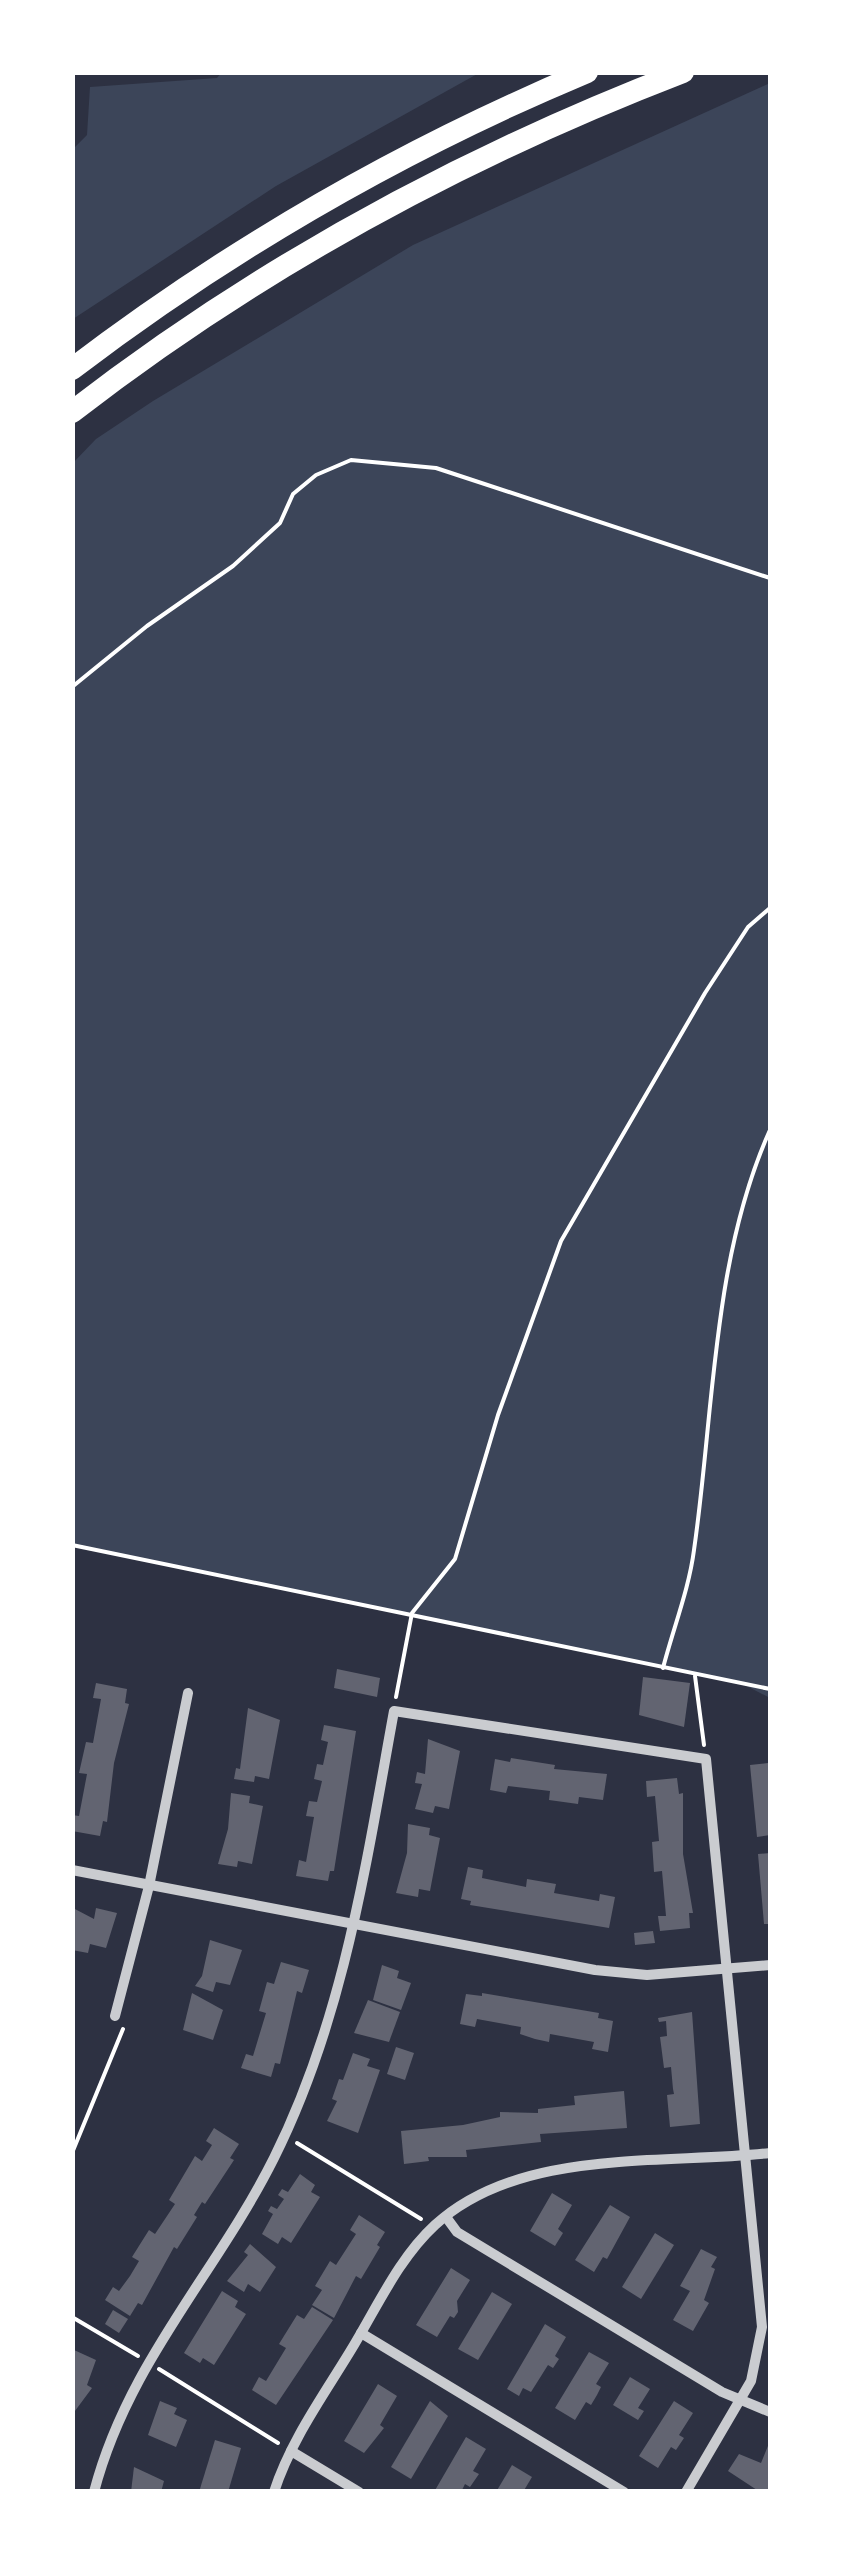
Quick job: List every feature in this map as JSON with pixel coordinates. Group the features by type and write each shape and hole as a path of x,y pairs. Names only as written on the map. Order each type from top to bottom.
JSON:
{"highway":[{"path":"72,369 140,317 310,206 469,125 587,72"},
{"path":"72,412 162,342 327,237 482,157 683,72"}],"street":[{"path":"115,2016 149,1886 188,1692"},
{"path":"94,2492 107,2446 146,2361 242,2213 285,2135 346,1966 394,1712 706,1760 730,1969 762,2327 755,2369 742,2400 686,2492"},
{"path":"72,1870 596,1970 646,1975 770,1965"},
{"path":"274,2492 291,2451 398,2271 433,2226 446,2216 502,2184 532,2176 588,2167 770,2153"},
{"path":"446,2216 457,2232 742,2400 770,2412"},
{"path":"361,2333 624,2492"},
{"path":"291,2451 359,2492"}],"path":[{"path":"72,687 148,626 234,566 280,523 293,494 316,475 351,460 436,468 770,578"},
{"path":"398,1685 412,1613 455,1559 498,1415 561,1242 706,993 748,927 770,908"},
{"path":"662,1668 694,1554 728,1278 756,1161 770,1130"},
{"path":"72,1545 770,1689"},
{"path":"696,1676 706,1760"},
{"path":"72,2152 122,2032 128,2005 120,1998"},
{"path":"285,2135 433,2226"},
{"path":"72,2317 291,2451"}],"shaded area":[{"path":"222,72 479,73 276,186 73,319 73,149 87,135 90,87 217,78"},
{"path":"770,83 770,1698 739,1682 73,1545 72,464 96,439 153,401 413,245"}],"building":[{"path":"337,1669 380,1678 377,1697 334,1688"},
{"path":"643,1677 690,1683 684,1727 639,1715"},
{"path":"96,1683 127,1689 125,1703 129,1704 114,1763 107,1822 103,1821 100,1836 72,1831 72,1815 79,1816 87,1774 79,1773 86,1742 93,1743 101,1699 93,1698"},
{"path":"248,1708 280,1720 269,1779 255,1776 254,1782 234,1779 236,1768 240,1769"},
{"path":"324,1725 356,1731 334,1871 330,1871 328,1881 296,1876 299,1860 306,1862 314,1817 306,1816 309,1801 317,1802 322,1781 314,1779 317,1764 323,1765 328,1742 321,1740"},
{"path":"428,1739 460,1751 449,1809 435,1806 433,1813 415,1809 422,1784 415,1783 417,1772 425,1774"},
{"path":"511,1758 555,1765 554,1769 607,1774 603,1800 579,1797 578,1804 549,1800 550,1791 508,1786 506,1793 490,1790 495,1759 510,1762"},
{"path":"768,1763 770,1835 757,1837 750,1765"},
{"path":"677,1778 679,1794 683,1793 683,1854 693,1913 689,1913 690,1928 660,1931 658,1916 666,1916 662,1871 654,1872 652,1842 659,1841 655,1796 647,1797 646,1781"},
{"path":"231,1793 250,1796 249,1803 263,1806 252,1864 238,1861 237,1867 218,1864 228,1829"},
{"path":"408,1824 430,1828 429,1835 440,1838 430,1891 419,1889 418,1897 396,1893 407,1853"},
{"path":"770,1853 770,1924 764,1924 758,1854"},
{"path":"468,1867 483,1870 482,1878 526,1887 527,1879 556,1884 554,1893 599,1901 600,1894 615,1897 609,1928 470,1905 471,1901 461,1899"},
{"path":"73,1908 94,1919 96,1908 117,1913 106,1948 90,1944 88,1953 72,1950"},
{"path":"653,1931 655,1943 635,1945 634,1933"},
{"path":"210,1940 242,1950 230,1985 216,1982 213,1992 195,1986 202,1976"},
{"path":"281,1962 309,1970 302,1993 297,1991 280,2064 275,2063 271,2077 241,2068 246,2054 253,2056 266,2013 259,2011 267,1982 274,1984"},
{"path":"382,1965 399,1971 397,1978 411,1983 401,2010 373,2000"},
{"path":"192,1993 223,2010 213,2040 183,2030"},
{"path":"482,1993 599,2013 598,2018 613,2021 608,2052 592,2049 594,2042 550,2034 549,2042 535,2039 520,2034 521,2027 477,2019 475,2027 460,2024 466,1994"},
{"path":"368,2000 400,2012 389,2042 354,2033"},
{"path":"692,2012 700,2124 670,2127 667,2095 674,2094 671,2067 664,2068 660,2037 667,2036 666,2021 659,2022 658,2018"},
{"path":"396,2047 414,2053 405,2080 387,2074"},
{"path":"353,2053 370,2059 367,2066 380,2070 358,2133 327,2121 337,2101 332,2099 339,2079 343,2080"},
{"path":"624,2091 627,2128 540,2134 541,2142 466,2150 467,2157 428,2157 429,2161 404,2164 401,2131 463,2125 500,2117 500,2112 538,2113 538,2109 575,2105 574,2096"},
{"path":"214,2128 239,2144 230,2158 234,2160 205,2204 202,2202 194,2215 197,2217 177,2249 174,2247 142,2305 138,2303 130,2316 105,2300 113,2287 119,2291 130,2276 139,2261 132,2257 149,2230 155,2234 175,2204 169,2200 195,2156 202,2161 212,2145 206,2141"},
{"path":"300,2174 315,2185 311,2192 320,2197 291,2243 282,2237 278,2244 262,2234 273,2214 268,2211 271,2206 277,2209 284,2199 278,2195 282,2189 288,2192"},
{"path":"552,2193 572,2205 558,2229 563,2233 555,2246 530,2231"},
{"path":"610,2205 630,2217 607,2259 603,2257 594,2272 575,2260"},
{"path":"359,2215 385,2232 377,2245 380,2247 361,2279 356,2276 334,2318 312,2305 322,2290 315,2286 330,2261 336,2265 356,2234 350,2230"},
{"path":"655,2233 674,2245 641,2299 622,2287"},
{"path":"250,2244 276,2267 260,2292 248,2284 244,2292 227,2281 248,2255 244,2252"},
{"path":"701,2249 717,2257 704,2300 709,2303 693,2331 673,2320 690,2291 680,2286"},
{"path":"451,2268 470,2280 457,2301 458,2312 454,2318 450,2316 437,2337 416,2325"},
{"path":"222,2291 238,2301 235,2307 246,2314 214,2365 203,2358 200,2363 184,2353"},
{"path":"492,2292 512,2304 478,2360 458,2349"},
{"path":"312,2307 333,2320 276,2405 252,2390 259,2377 266,2381 286,2348 279,2344 297,2315 304,2319"},
{"path":"113,2310 128,2319 119,2333 105,2324"},
{"path":"545,2324 566,2337 555,2356 559,2359 553,2368 548,2365 531,2392 523,2388 519,2396 507,2389"},
{"path":"74,2350 96,2360 87,2385 92,2388 72,2415"},
{"path":"589,2352 609,2363 596,2384 601,2387 597,2395 591,2405 586,2402 575,2420 555,2408"},
{"path":"630,2377 650,2389 638,2408 644,2411 638,2420 613,2405"},
{"path":"378,2384 397,2396 380,2425 384,2428 364,2453 344,2441"},
{"path":"160,2401 177,2408 174,2414 187,2420 176,2447 148,2435"},
{"path":"430,2401 448,2416 411,2479 391,2467"},
{"path":"674,2401 693,2413 679,2435 684,2438 676,2450 671,2447 658,2468 639,2456"},
{"path":"466,2437 486,2449 473,2471 479,2474 461,2492 434,2492"},
{"path":"215,2440 241,2448 228,2492 199,2492"},
{"path":"770,2441 770,2489 760,2492 728,2471 739,2454 761,2463"},
{"path":"512,2465 532,2477 523,2492 496,2492"},
{"path":"134,2467 164,2481 161,2492 131,2492"}]}
